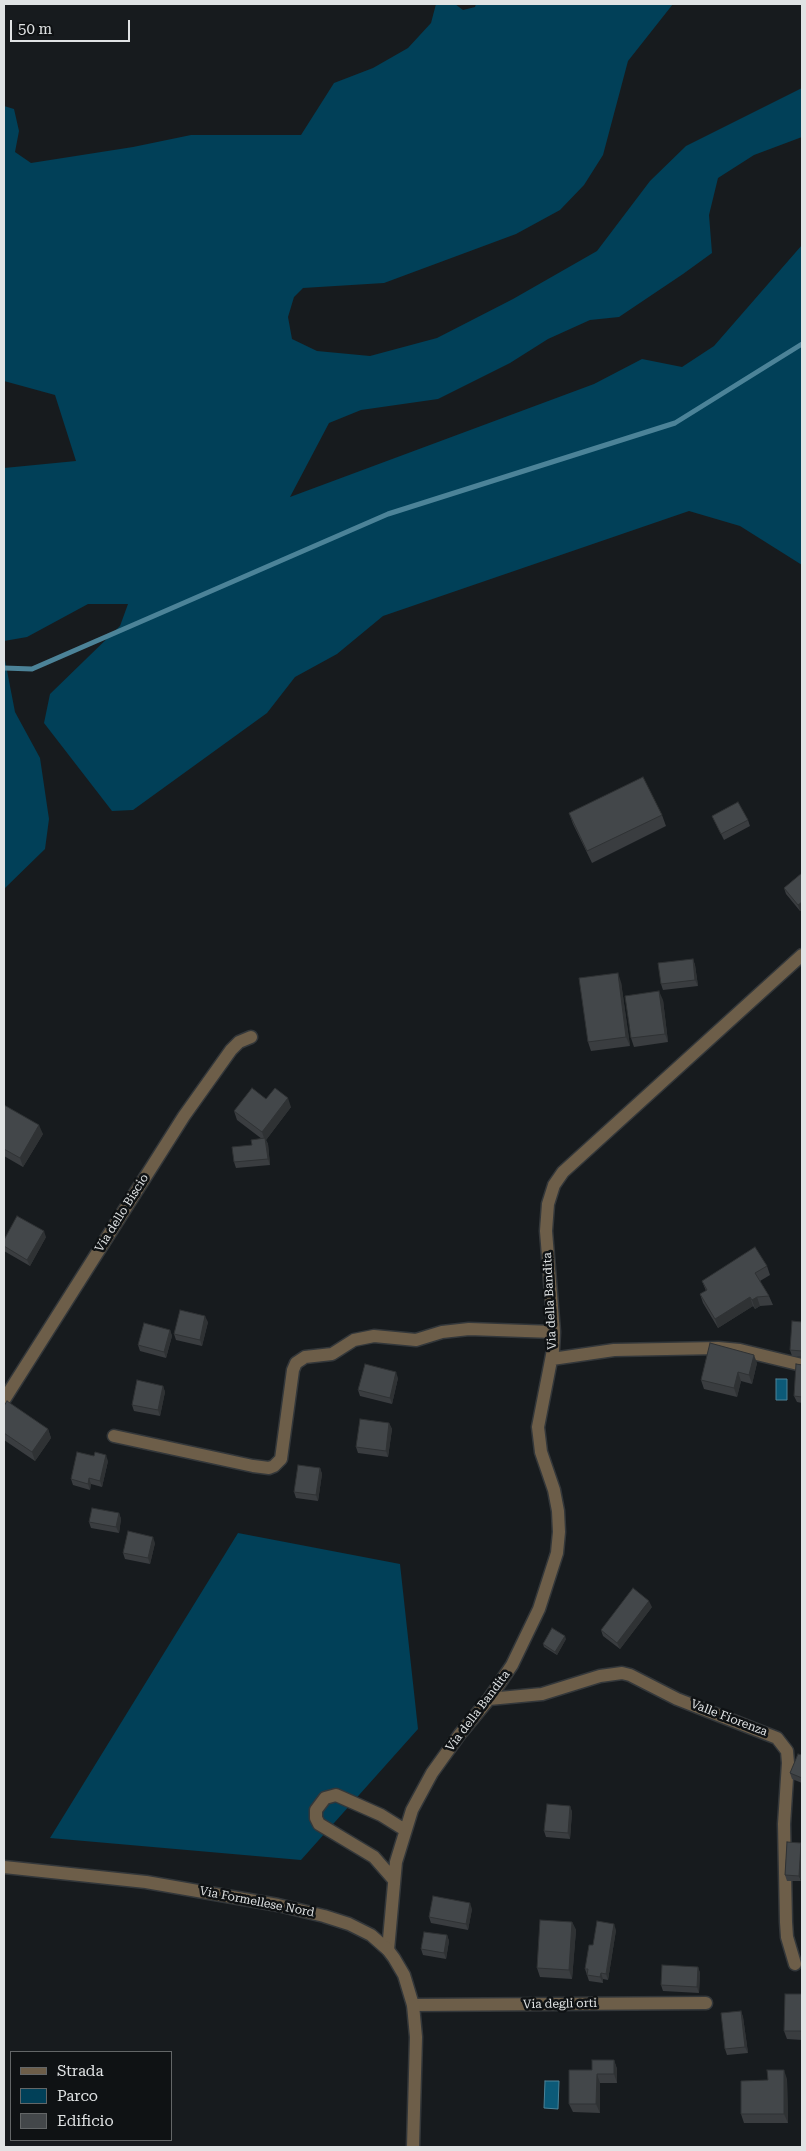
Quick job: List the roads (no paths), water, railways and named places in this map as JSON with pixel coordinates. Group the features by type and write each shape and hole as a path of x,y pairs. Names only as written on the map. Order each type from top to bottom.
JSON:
{"street":[{"name":"Via della Bandita","path":"388,1950 398,1854 412,1810 427,1781 512,1665 530,1630 546,1590 557,1553 559,1532 557,1506 543,1459 538,1433 538,1420 552,1359 554,1332 546,1231 548,1204 557,1181 563,1172 802,955"},
{"name":"Via dello Biscio","path":"4,1400 184,1116 230,1050 239,1042 251,1037"},
{"path":"114,1436 268,1468 278,1463 282,1456 293,1370 296,1363 305,1357 332,1354 354,1340 374,1336 416,1340 442,1332 457,1330 554,1332"},
{"path":"552,1359 620,1350 729,1349 802,1365"},
{"name":"Valle Fiorenza","path":"489,1698 533,1696 600,1676 622,1673 630,1675 677,1699 777,1738 787,1751 788,1763 784,1830 786,1922 787,1937 794,1964"},
{"path":"394,1880 374,1857 319,1824 316,1818 316,1810 325,1798 336,1795 376,1812 405,1830"},
{"name":"Via Formellese Nord","path":"4,1867 146,1882 294,1908 349,1924 371,1935 388,1950 404,1975 413,2005 416,2037 413,2147"},
{"name":"Via degli orti","path":"413,2005 706,2003"}],"waterway":[{"path":"4,668 32,669 388,514 675,423 802,344"}]}
